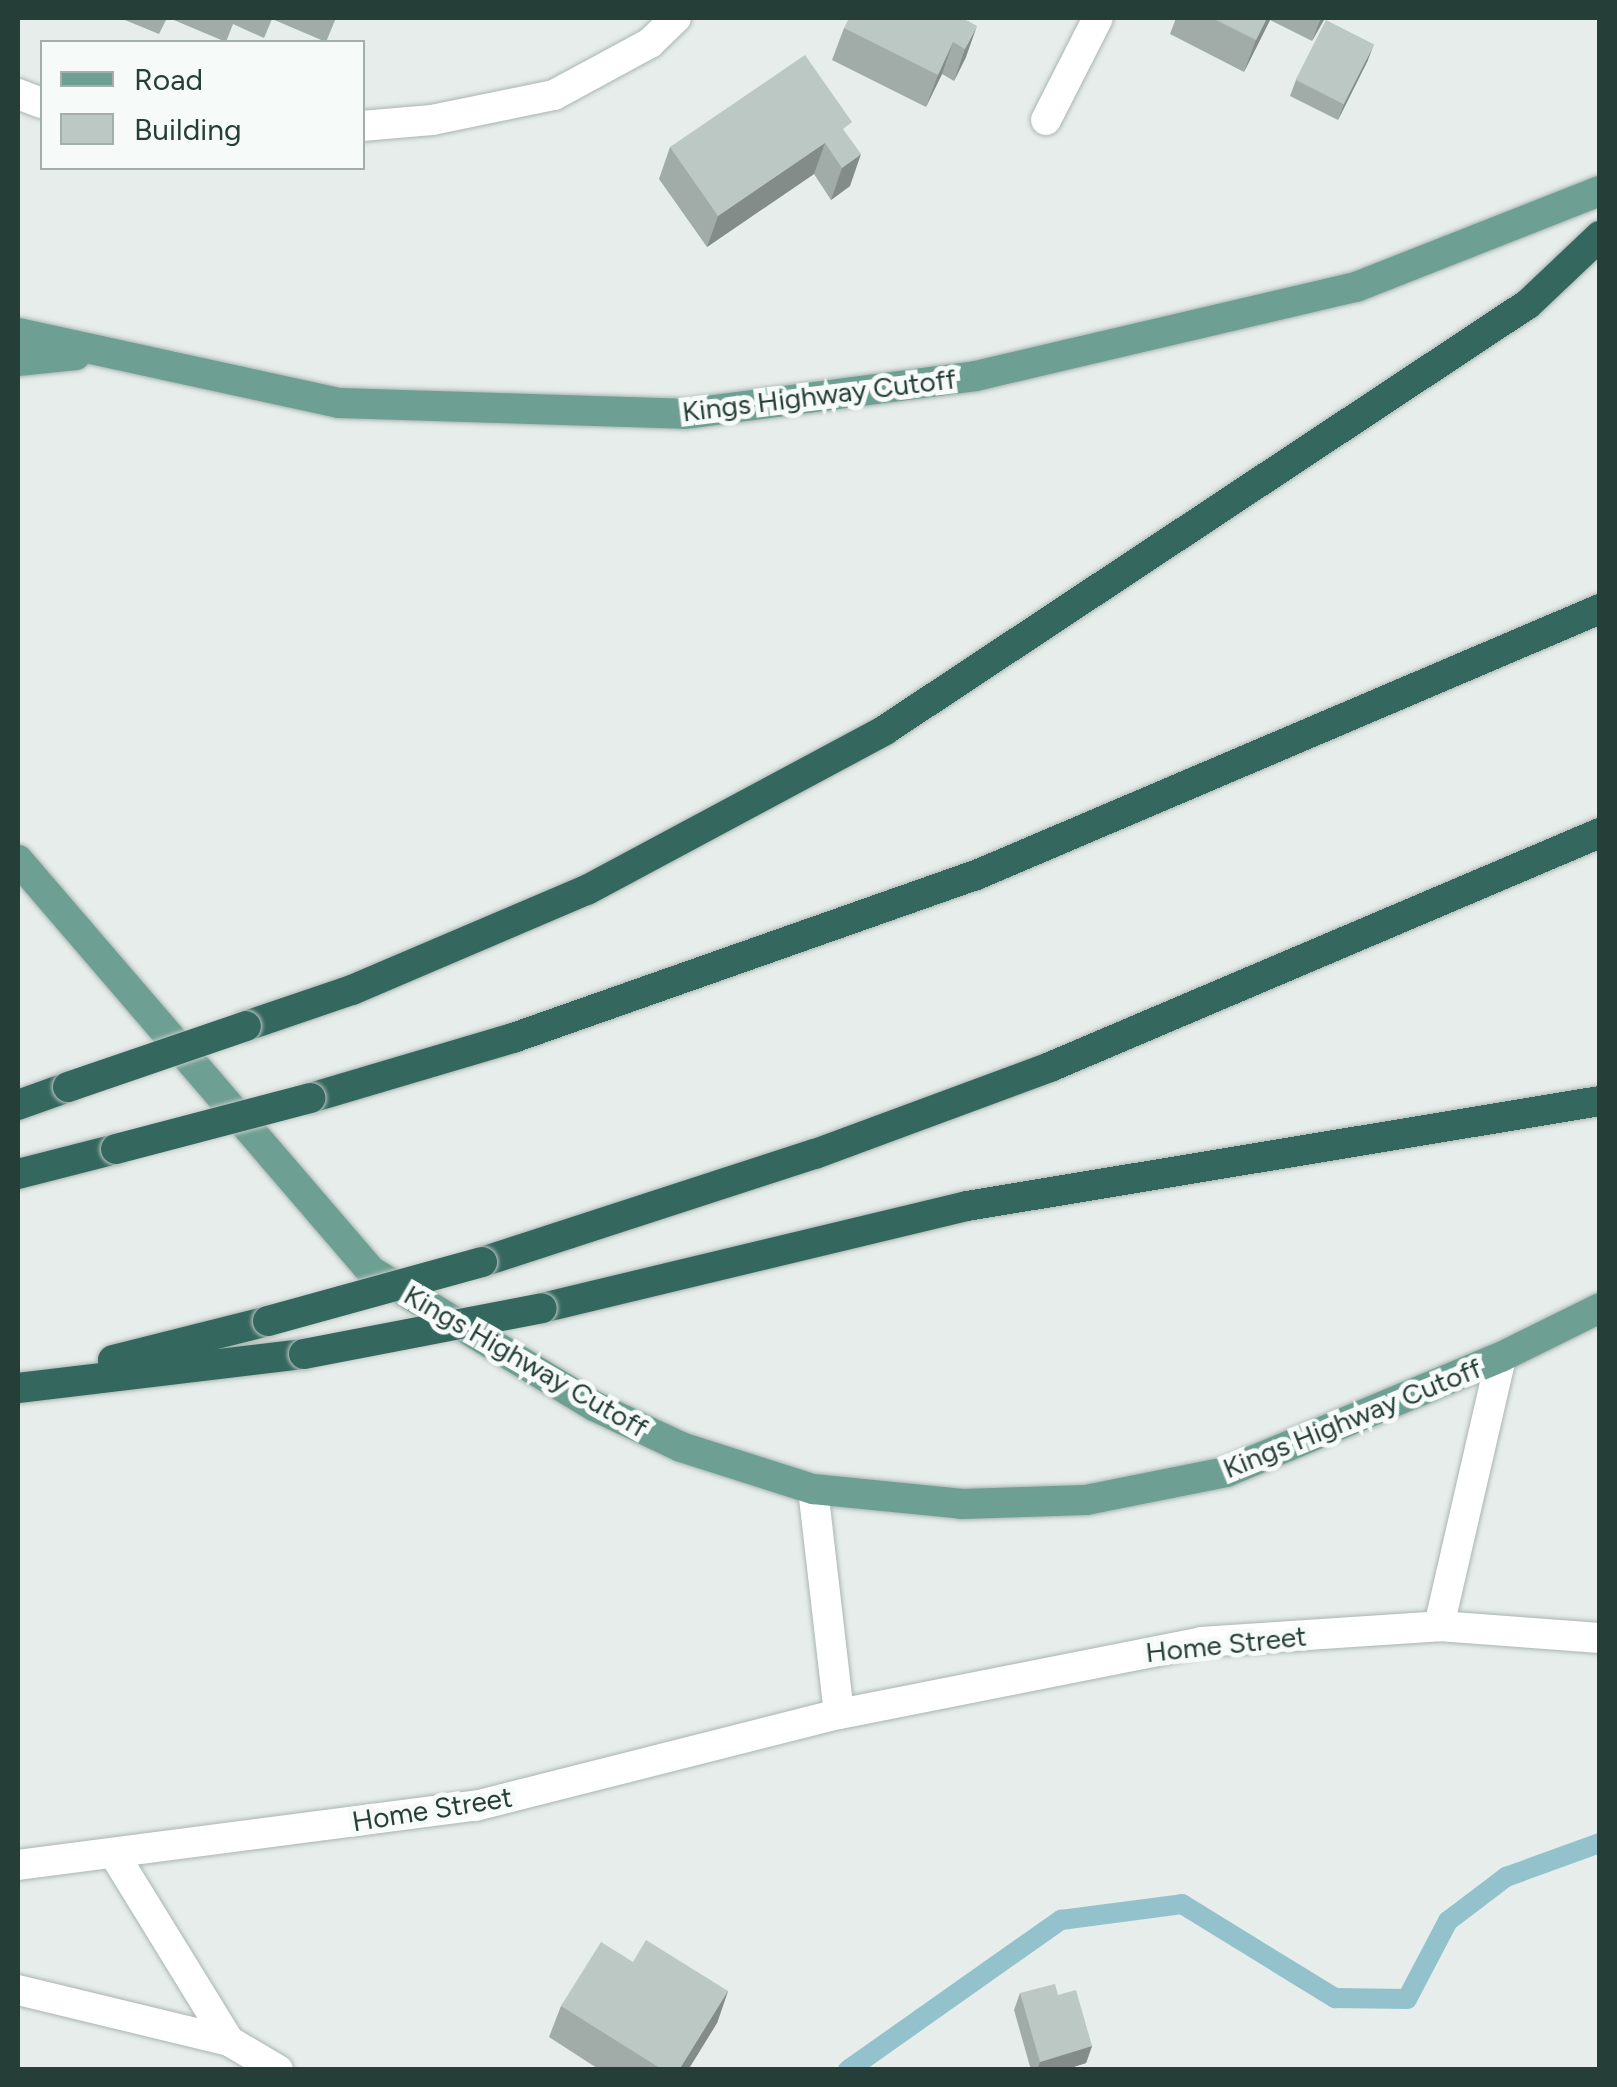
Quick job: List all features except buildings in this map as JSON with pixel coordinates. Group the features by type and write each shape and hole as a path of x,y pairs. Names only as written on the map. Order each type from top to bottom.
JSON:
{"highway":[{"path":"18,1105 352,990 587,890 885,730 1528,304 1600,236"},
{"path":"18,1174 310,1098 514,1038 974,876 1600,609"},
{"path":"18,1386 482,1262 815,1154 1050,1067 1600,833"},
{"path":"18,1386 304,1354 542,1308 967,1206 1600,1101"}],"main road":[{"name":"Kings Highway Cutoff","path":"18,333 340,402 684,414 976,376 1356,287 1600,191"},
{"path":"18,361 104,352"},
{"name":"Kings Highway Cutoff","path":"18,860 371,1271 594,1406 680,1447 813,1489 962,1504 1086,1500 1226,1472 1500,1357 1600,1308"}],"street":[{"path":"365,126 432,120 554,95 650,43 676,18"},
{"path":"1046,120 1098,18"},
{"path":"1439,1626 1500,1357"},
{"path":"813,1489 839,1714"},
{"name":"Home Street","path":"18,1865 475,1806 839,1714 1202,1642 1439,1626 1600,1638"},
{"path":"114,1854 229,2041"},
{"path":"18,1990 229,2041 278,2070"}],"waterway":[{"path":"848,2070 1061,1920 1182,1904 1335,1998 1407,1999 1448,1921 1506,1877 1600,1843"}]}
